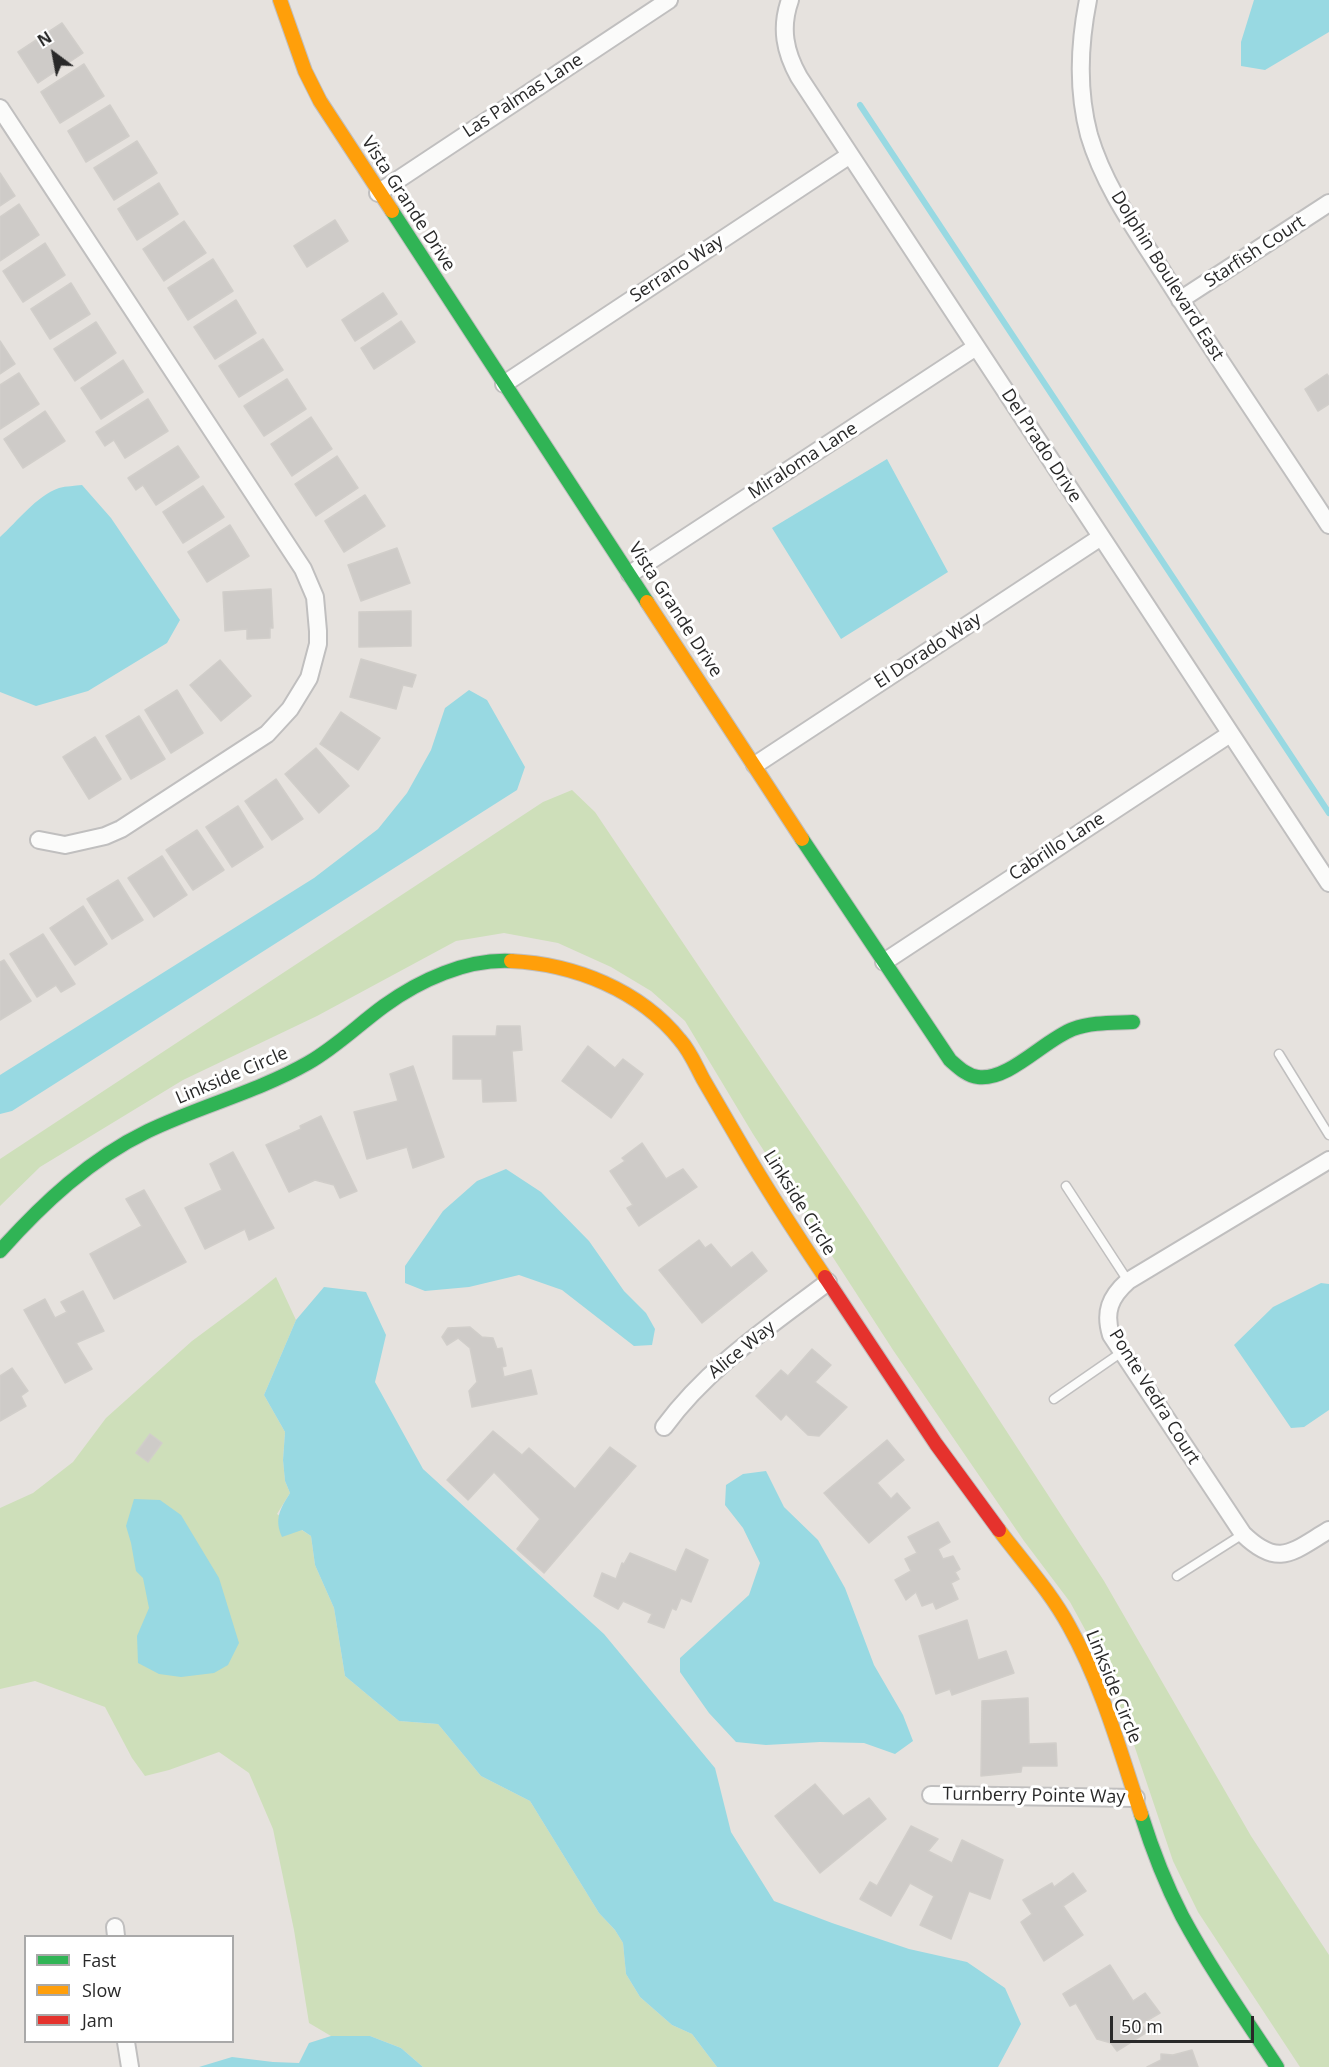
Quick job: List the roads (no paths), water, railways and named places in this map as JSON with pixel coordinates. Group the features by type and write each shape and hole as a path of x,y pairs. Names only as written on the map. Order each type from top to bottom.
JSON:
{"street":[{"name":"Vista Grande Drive","path":"280,0 305,70 320,101 378,193 950,1060 963,1071 976,1077 989,1077 1001,1072 1065,1032 1088,1024 1133,1022"},
{"name":"Las Palmas Lane","path":"378,193 669,0"},
{"name":"Del Prado Drive","path":"790,0 784,28 791,62 1329,883"},
{"name":"Dolphin Boulevard East","path":"1088,0 1083,26 1080,69 1084,112 1092,144 1114,194 1180,300 1329,525"},
{"path":"0,108 303,569 315,597 318,631 318,644 309,678 290,710 267,734 121,830 64,845 39,840"},
{"name":"Serrano Way","path":"504,384 850,155"},
{"name":"Starfish Court","path":"1180,300 1329,203"},
{"name":"Miraloma Lane","path":"630,574 976,346"},
{"name":"El Dorado Way","path":"754,765 1101,537"},
{"name":"Cabrillo Lane","path":"884,962 1230,734"},
{"name":"Linkside Circle","path":"0,1251 57,1190 86,1168 132,1140 170,1121 273,1082 309,1063 342,1041 387,1004 445,971 481,963 518,961 550,965 575,972 615,989 652,1012 678,1036 693,1058 768,1193 926,1430 993,1522 1044,1586 1067,1621 1086,1658 1157,1860 1171,1893 1201,1950 1277,2067"},
{"name":"Ponte Vedra Court","path":"1329,1160 1128,1281 1114,1295 1107,1312 1111,1335 1243,1534 1255,1546 1266,1552 1279,1554 1295,1550 1329,1530"},
{"name":"Alice Way","path":"664,1427 704,1380 828,1282"},
{"name":"Turnberry Pointe Way","path":"931,1795 1136,1798"},
{"path":"126,2043 130,2067"}],"lane":[{"path":"1279,1054 1329,1135"},
{"path":"1066,1186 1128,1281"},
{"path":"1054,1399 1122,1352"},
{"path":"1177,1576 1243,1534"}],"water":[{"path":"1254,0 1329,0 1329,32 1265,70 1241,66 1241,42"},
{"path":"887,459 948,572 841,639 772,528"},
{"path":"82,485 111,518 180,620 167,643 88,691 36,706 0,692 0,537 42,497 62,487"},
{"path":"469,690 487,700 525,767 517,790 12,1111 0,1114 0,1075 314,878 378,829 407,793 431,750 445,708"},
{"path":"506,1169 541,1192 589,1241 624,1291 646,1313 655,1329 652,1345 634,1346 562,1290 519,1275 469,1287 425,1291 405,1283 405,1266 443,1211 477,1181"},
{"path":"1321,1283 1329,1284 1329,1410 1304,1427 1291,1428 1234,1345 1273,1307"},
{"path":"324,1287 366,1292 386,1335 375,1382 423,1469 604,1634 715,1768 731,1832 774,1901 909,1949 967,1962 1005,1988 1021,2024 998,2067 717,2067 692,2034 672,2025 640,1997 626,1974 623,1943 615,1930 599,1913 530,1801 481,1776 438,1724 399,1721 345,1676 334,1608 315,1565 311,1536 302,1530 282,1537 278,1525 279,1514 290,1493 285,1481 283,1460 285,1432 264,1395 296,1320"},
{"path":"766,1471 784,1507 818,1540 845,1588 874,1665 903,1715 913,1741 895,1754 864,1743 820,1742 766,1745 736,1742 709,1713 680,1672 680,1658 749,1595 760,1563 743,1528 725,1505 726,1485 743,1474"},
{"path":"134,1499 160,1500 181,1515 219,1578 239,1643 228,1665 214,1673 181,1677 159,1674 138,1663 137,1636 149,1608 143,1578 136,1571 126,1526"},
{"path":"331,2036 370,2036 401,2048 423,2067 199,2067 232,2057 299,2063 309,2043"}],"waterway":[{"path":"860,105 1329,813"}]}
